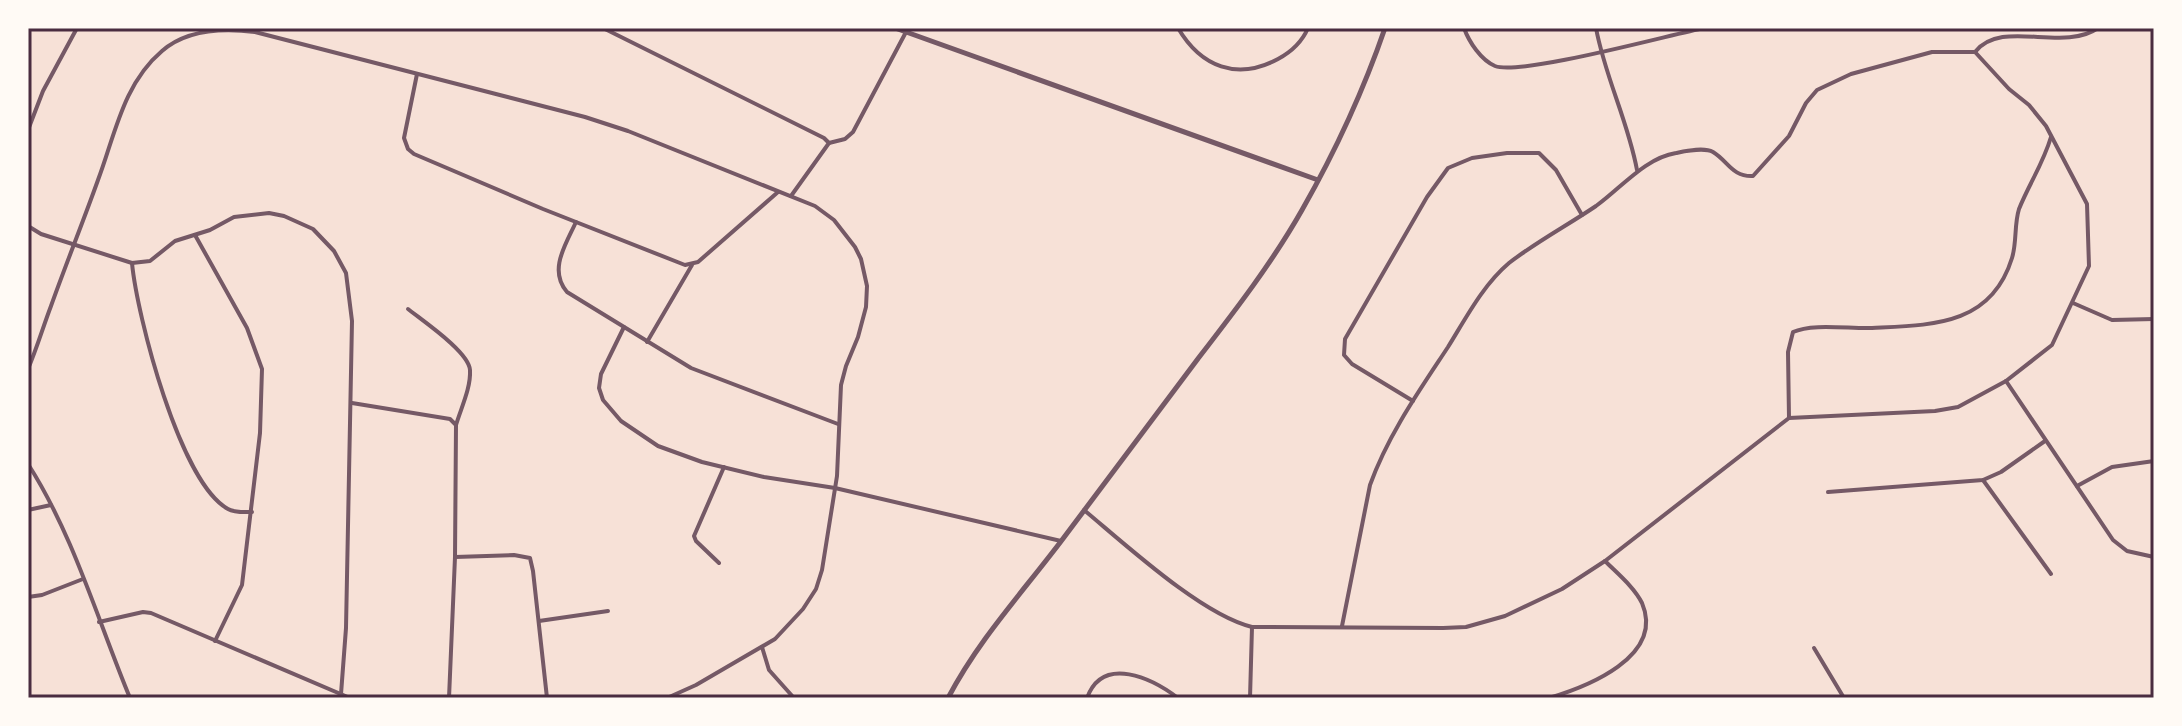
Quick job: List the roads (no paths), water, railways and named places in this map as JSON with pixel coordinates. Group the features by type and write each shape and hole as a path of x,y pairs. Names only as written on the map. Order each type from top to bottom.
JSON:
{"street":[{"path":"28,130 43,91 77,28"},
{"path":"603,28 829,143"},
{"path":"1178,28 1197,53 1227,68 1241,70 1253,69 1283,56 1297,45 1308,28"},
{"path":"948,698 997,620 1061,541 1245,296 1300,213 1354,110 1385,28"},
{"path":"1464,28 1473,45 1486,59 1498,67 1518,68 1704,28"},
{"path":"1596,28 1637,170"},
{"path":"1975,52 1982,43 1992,40 2017,36 2081,37 2098,28"},
{"path":"791,196 829,143 845,139 853,132 901,29 1318,180"},
{"path":"28,369 100,177 118,117 137,79 164,48 180,40 215,31 255,32 628,131 815,206 834,220 855,247 865,271 867,286 866,307 841,385 840,449 822,570 816,589 775,639 667,698"},
{"path":"1084,510 1207,607 1238,624 1252,627 1443,628 1485,622 1534,604 1605,561 1789,418 1949,409 1965,404 2006,381 2052,345 2089,266 2089,220 2084,193 2029,105 2009,89 1975,52 1932,52 1851,74 1817,90 1806,103 1789,136 1753,176 1736,173 1712,152 1705,150 1672,154 1637,170 1622,186 1510,263 1495,277 1413,401 1378,463 1370,485 1342,626"},
{"path":"417,74 405,132 408,149 414,154 685,265 698,262 779,191"},
{"path":"1789,418 1788,352 1793,332 1806,328 1857,329 1942,323 1970,313 1992,295 2013,256 2019,211 2041,168 2051,136"},
{"path":"1413,401 1352,364 1344,355 1345,339 1427,197 1448,168 1484,156 1539,153 1556,170 1582,215"},
{"path":"28,226 41,234 132,263 150,261 175,241 234,217 269,213 299,221 323,237 334,251 346,273 350,290 352,403 346,628 341,694"},
{"path":"576,222 559,261 560,284 567,292 691,368 838,424"},
{"path":"195,235 247,328 262,369 253,512 242,585 215,641"},
{"path":"132,263 135,293 186,455 224,506 234,511 253,512"},
{"path":"647,342 692,265"},
{"path":"2073,303 2112,320 2154,319"},
{"path":"408,309 449,343 469,364 471,374 456,425 449,698"},
{"path":"624,327 601,374 599,388 603,400 621,421 658,446 684,457 764,477 835,488 1061,541"},
{"path":"2006,381 2120,546 2137,555 2154,557"},
{"path":"352,403 450,419 456,425"},
{"path":"1828,492 1983,480 2001,472 2045,441"},
{"path":"2077,486 2112,467 2154,461"},
{"path":"28,464 51,505 130,698"},
{"path":"719,563 694,536 724,467"},
{"path":"1983,480 2051,574"},
{"path":"28,510 51,505"},
{"path":"455,557 514,555 530,558 547,698"},
{"path":"1549,698 1594,682 1620,665 1641,642 1645,622 1642,604 1605,561"},
{"path":"28,597 42,595 83,579"},
{"path":"539,621 608,611"},
{"path":"99,622 143,612 350,698"},
{"path":"1250,698 1252,627"},
{"path":"762,647 769,670 794,698"},
{"path":"1814,648 1844,698"},
{"path":"1087,698 1100,679 1129,673 1161,685 1178,698"}]}
